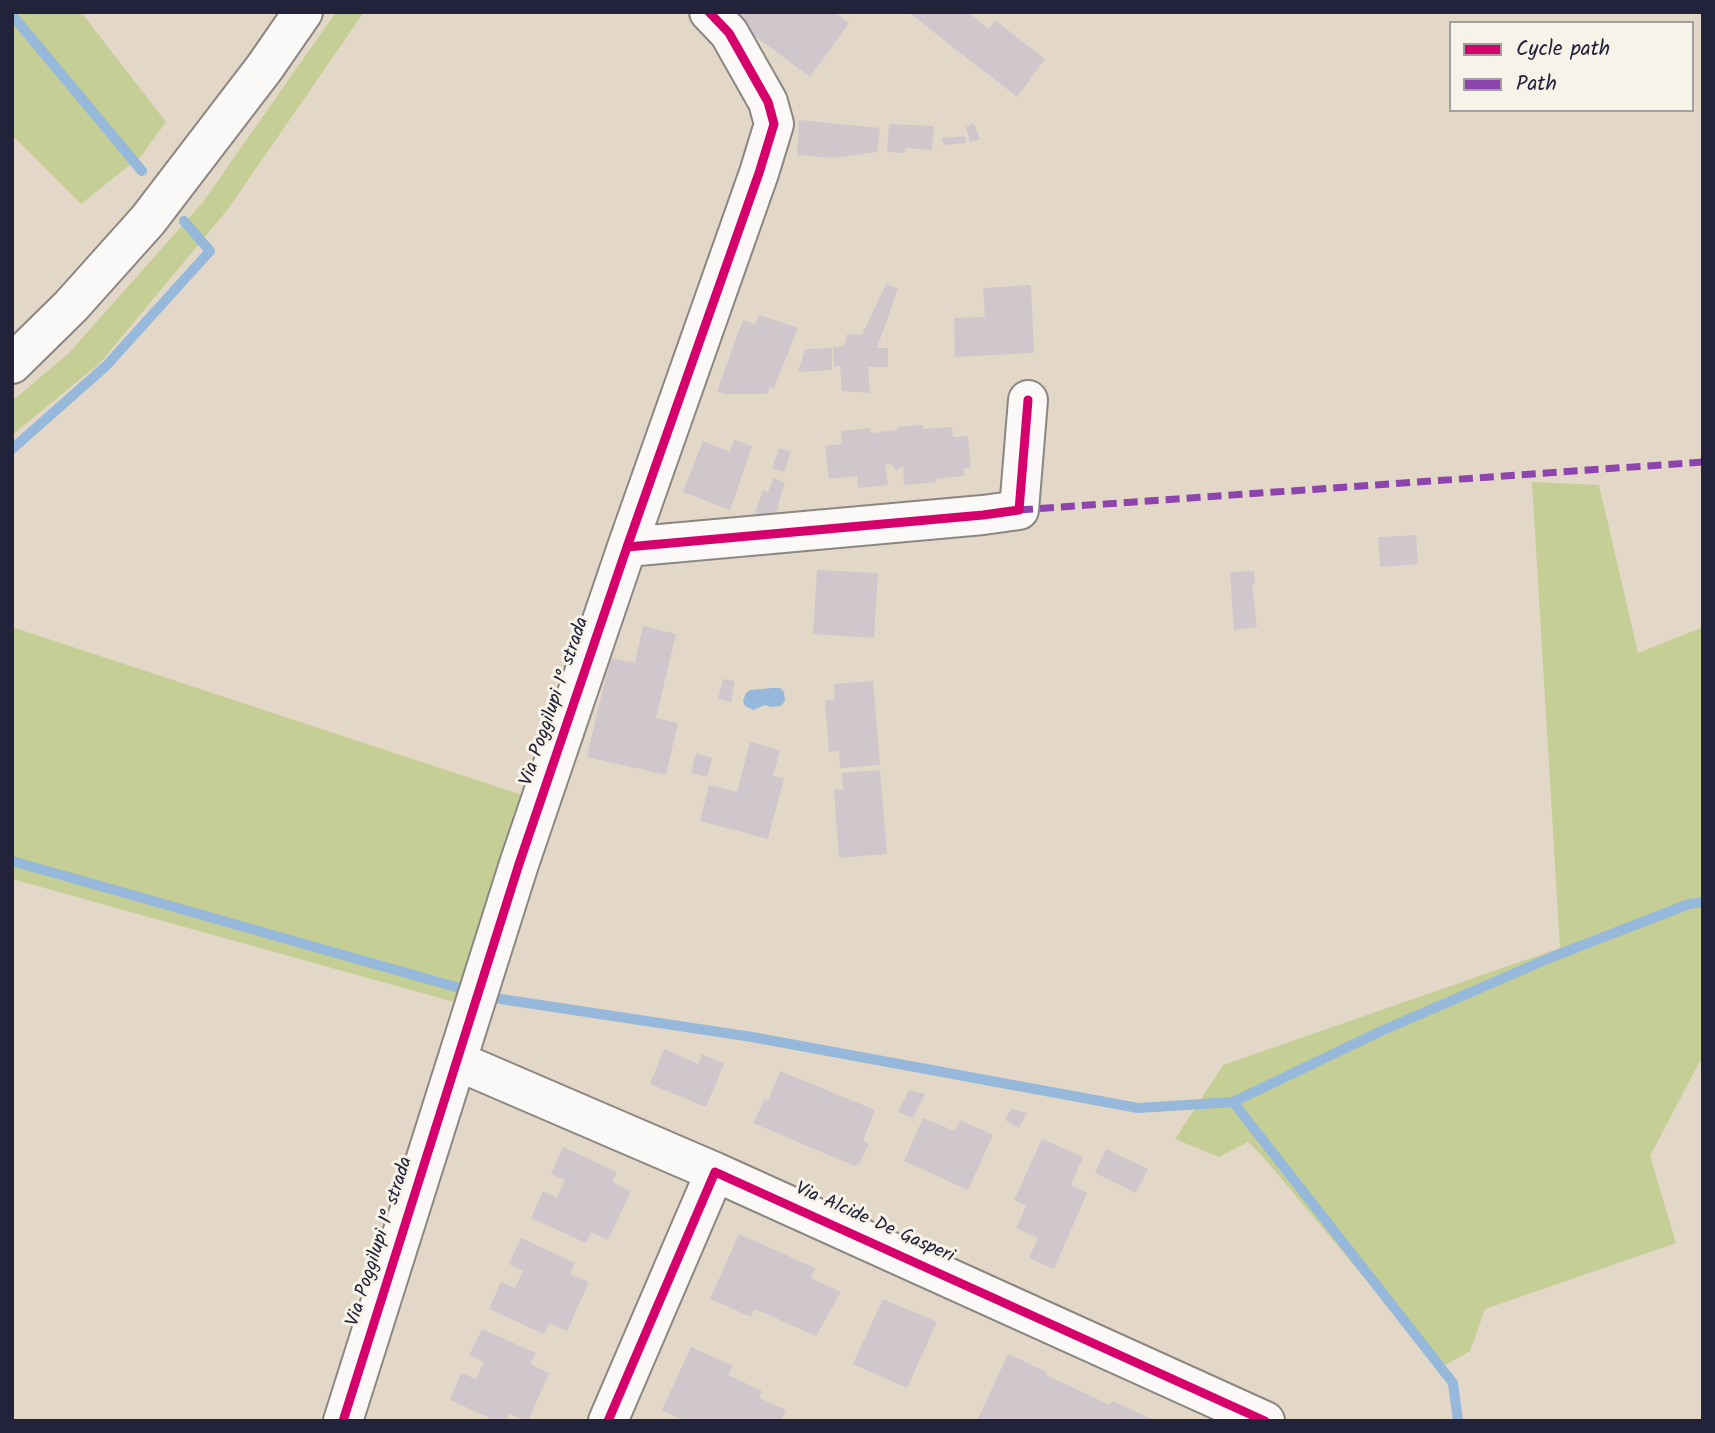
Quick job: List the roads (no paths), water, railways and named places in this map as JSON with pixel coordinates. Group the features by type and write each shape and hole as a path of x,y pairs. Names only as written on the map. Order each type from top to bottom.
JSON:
{"street":[{"path":"12,364 71,306 149,220 265,67 303,12"},
{"name":"Via Poggilupi 1° strada","path":"343,1421 524,851 774,124 768,102 729,33 709,12"},
{"path":"627,547 1019,510 1028,400"},
{"name":"Via Alcide De Gasperi","path":"457,1061 715,1172 1265,1421"},
{"path":"608,1421 715,1172"}],"water":[{"path":"780,688 784,692 785,701 781,706 765,705 753,710 745,706 743,701 750,690"}],"waterway":[{"path":"12,15 142,171"},
{"path":"12,449 106,366 210,251 184,221"},
{"path":"12,861 470,991"},
{"path":"484,995 752,1037 1138,1108 1233,1102 1379,1032 1552,957 1689,904 1703,902"},
{"path":"1233,1102 1453,1383 1458,1421"}]}
